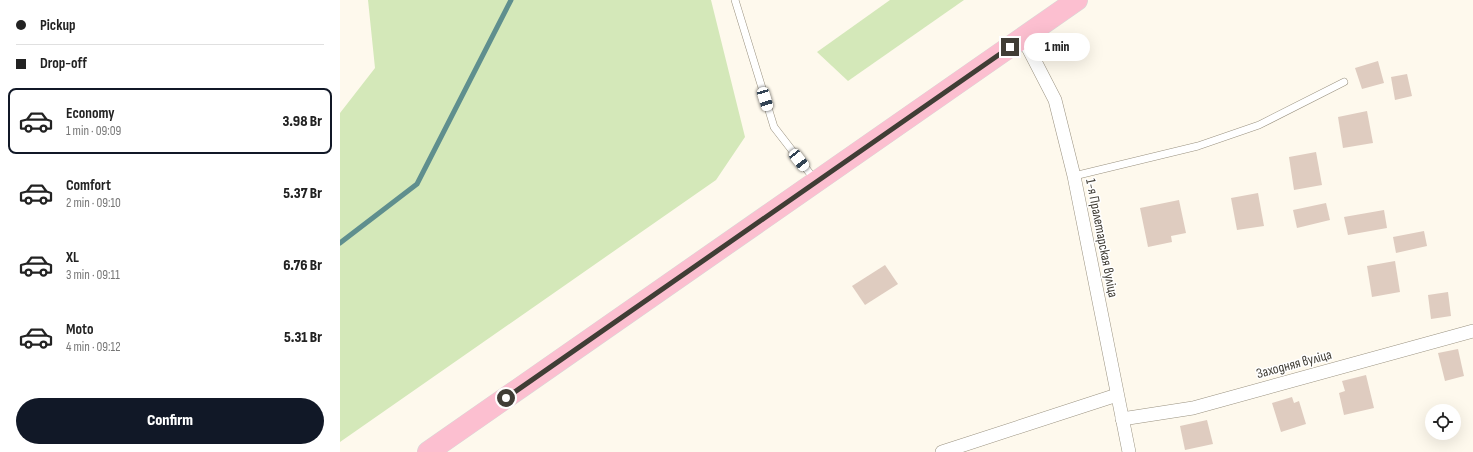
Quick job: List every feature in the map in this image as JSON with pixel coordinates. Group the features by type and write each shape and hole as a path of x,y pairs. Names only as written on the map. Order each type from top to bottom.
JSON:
{"main road":[{"path":"428,452 1078,0"}],"street":[{"name":"1-я Пралетарская вуліца","path":"1023,38 1055,100 1074,176 1129,452"},
{"name":"Заходняя вуліца","path":"1122,419 1193,408 1473,331"},
{"path":"942,452 1117,395"}],"lane":[{"path":"735,0 774,127 816,181"},
{"path":"1074,176 1198,146 1259,125 1344,82"}],"green space":[{"path":"368,0 711,0 745,137 716,180 340,442 340,113 375,68"},
{"path":"890,0 964,0 848,81 817,52"}],"building":[{"path":"1378,61 1384,83 1362,89 1355,68"},
{"path":"1407,74 1412,96 1395,100 1391,77"},
{"path":"1367,111 1373,143 1343,148 1338,117"},
{"path":"1316,152 1322,185 1294,190 1289,157"},
{"path":"1258,193 1264,226 1237,230 1231,198"},
{"path":"1179,200 1186,233 1171,236 1172,242 1148,247 1140,208"},
{"path":"1326,203 1330,220 1297,228 1293,210"},
{"path":"1384,210 1387,228 1348,235 1344,217"},
{"path":"1424,231 1427,246 1396,253 1393,237"},
{"path":"1395,261 1400,292 1372,297 1367,266"},
{"path":"885,265 898,284 865,305 852,286"},
{"path":"1448,292 1451,316 1431,319 1428,295"},
{"path":"1458,349 1464,376 1445,381 1438,353"},
{"path":"1366,375 1374,408 1344,415 1339,393 1345,391 1342,381"},
{"path":"1292,397 1294,403 1299,401 1306,424 1281,432 1272,403"},
{"path":"1207,420 1213,444 1185,450 1180,426"}],"waterway":[{"path":"340,243 417,184 511,0"}],"route":[{"path":"506,398 1010,47"}]}
